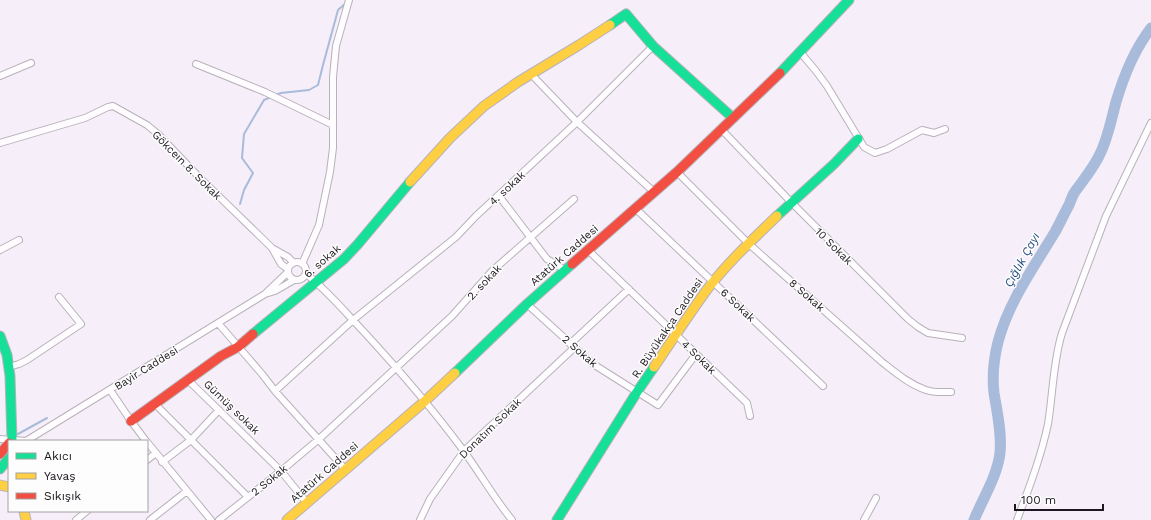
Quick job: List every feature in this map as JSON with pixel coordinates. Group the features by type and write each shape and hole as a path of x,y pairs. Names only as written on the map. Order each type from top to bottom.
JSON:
{"street":[{"path":"302,264 320,225 330,172 333,148 333,76 336,46 349,0"},
{"name":"Atatürk Caddesi","path":"287,520 425,401 527,304 677,172 785,68 849,0"},
{"name":"6. sokak","path":"188,380 221,356 238,347 344,259 407,185 450,138 484,106 531,74 626,14 653,46"},
{"path":"653,46 733,118"},
{"name":"4. sokak","path":"275,391 354,320 456,237 476,216 577,122 653,46"},
{"path":"800,52 827,86 858,139 864,147 875,153 887,149 922,130 934,133 945,129"},
{"path":"0,76 31,63"},
{"path":"196,64 265,92 333,124"},
{"path":"531,74 577,122 654,192"},
{"name":"Gökceın 8. Sokak","path":"0,142 85,118 113,106 147,125 158,134 199,177 272,248 288,257 294,263"},
{"path":"1017,520 1032,481 1044,440 1048,422 1057,351 1062,332 1106,216 1151,123"},
{"name":"10 Sokak","path":"721,129 792,203 908,319 928,333 962,338"},
{"name":"R. Büyükakça Caddesi","path":"557,520 638,392 713,282 749,244 845,154 858,139"},
{"name":"8 Sokak","path":"677,172 749,244 899,376 928,391 951,392"},
{"path":"498,196 547,259 565,270"},
{"name":"2. sokak","path":"319,439 452,316 492,271 574,199"},
{"name":"6 Sokak","path":"636,209 823,386"},
{"path":"0,250 19,240"},
{"name":"Gökceın 8. Sokak","path":"272,248 281,264 288,270"},
{"name":"4 Sokak","path":"589,250 747,403 750,416"},
{"path":"306,274 302,278 294,280 290,277 288,270 289,266 299,262 302,264 305,268 306,274 317,282 354,320 396,367 464,451 498,503 512,520"},
{"name":"Bayir Caddesi","path":"28,440 265,294 288,270"},
{"name":"Bayir Caddesi","path":"265,294 275,291 294,280"},
{"name":"Donatım Sokak","path":"420,520 430,499 464,451 629,289"},
{"path":"9,367 27,360 81,324 59,297"},
{"name":"2 Sokak","path":"527,304 593,364 658,405 696,354"},
{"path":"218,324 275,391 345,469"},
{"path":"0,336 7,355 9,367 12,414 11,440"},
{"name":"Gümüş sokak","path":"131,421 188,380 281,471 307,503"},
{"path":"110,390 145,440"},
{"path":"154,404 248,497"},
{"path":"162,462 190,440 219,410"},
{"name":"2 Sokak","path":"219,520 319,439"},
{"path":"148,443 211,520"},
{"path":"0,454 8,445"},
{"path":"148,459 156,453"},
{"path":"0,469 8,459"},
{"path":"150,520 187,491"},
{"path":"864,520 876,498"},
{"path":"76,520 86,512"}],"waterway":[{"path":"275,95 309,90 318,85 338,10 346,3"},
{"name":"Çığlık Çayı","path":"974,520 993,479 1000,453 1000,430 993,387 993,374 998,342 1003,327 1015,298 1055,232 1074,192 1092,169 1102,150 1122,82 1139,45 1151,28"},
{"path":"240,204 244,190 253,173 242,158 244,134 264,100 271,97"},
{"path":"18,434 47,418"}],"traffic: fast":[{"path":"780,73 849,0"},
{"path":"610,25 626,14 653,46 733,118"},
{"path":"777,216 834,164 858,139"},
{"path":"253,334 344,259 410,182"},
{"path":"455,373 527,304 572,264"},
{"path":"0,336 7,355 10,376 12,440"},
{"path":"557,520 654,367"},
{"path":"0,469 8,459"}],"traffic: slow":[{"path":"410,182 450,138 484,106 518,82 610,25"},
{"path":"654,367 711,284 738,254 777,216"},
{"path":"287,520 425,401 455,373"},
{"path":"0,485 8,487"},
{"path":"24,512 26,520"}],"traffic: jam":[{"path":"572,264 677,172 780,73"},
{"path":"131,421 221,356 238,347 253,334"},
{"path":"0,454 8,444"}]}
